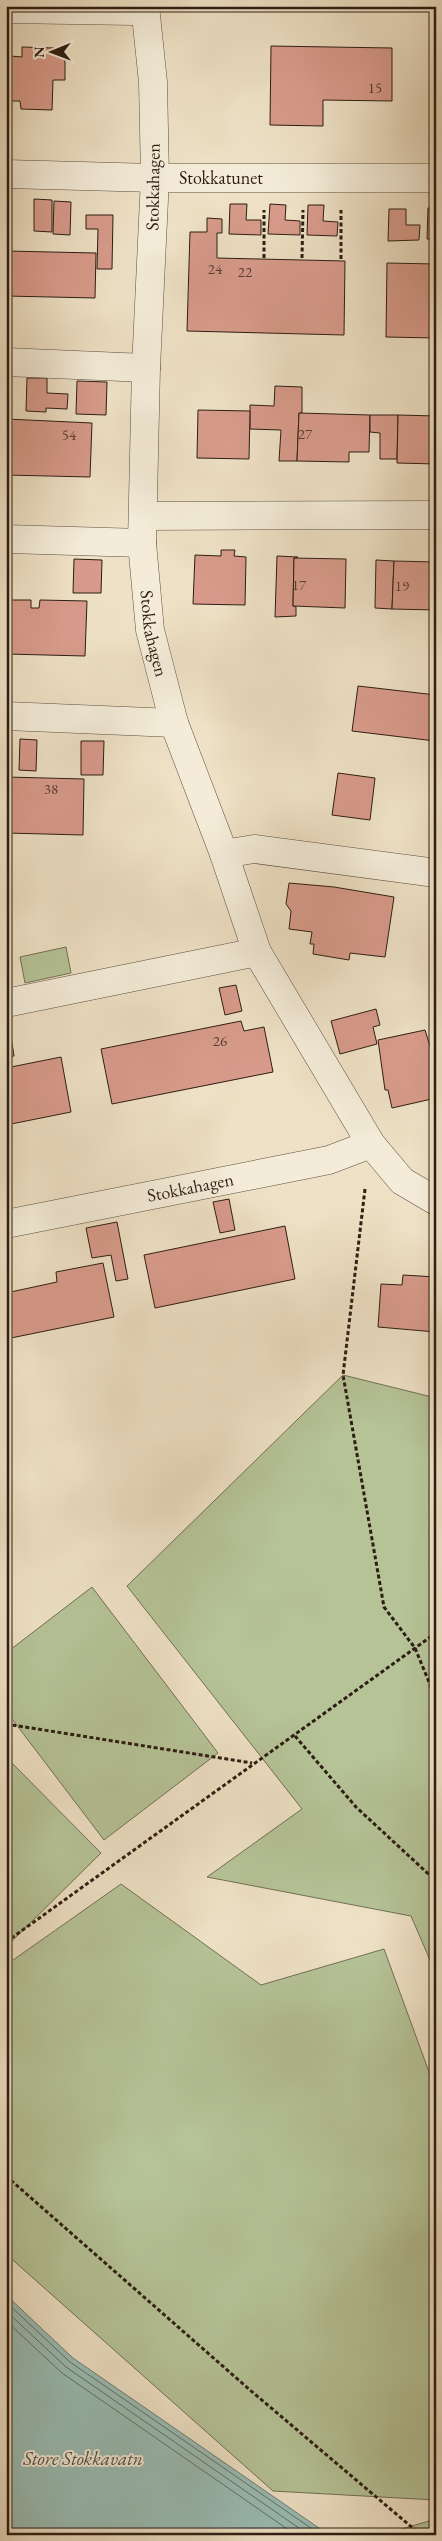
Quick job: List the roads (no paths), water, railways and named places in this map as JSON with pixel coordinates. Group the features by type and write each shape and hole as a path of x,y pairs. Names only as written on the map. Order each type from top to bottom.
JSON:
{"street":[{"path":"6,9 134,11 145,8"},
{"name":"Stokkahagen","path":"145,8 153,82 155,178 146,368 142,543 150,630 174,723 224,854 257,952 370,1144 402,1181 436,1201"},
{"name":"Stokkatunet","path":"6,174 155,178 304,176 436,178"},
{"path":"6,362 146,368"},
{"path":"144,516 436,514"},
{"path":"6,539 142,543"},
{"path":"6,716 174,723"},
{"path":"224,854 254,849 436,873"},
{"path":"6,1003 257,952"},
{"name":"Stokkahagen","path":"6,1224 329,1160 370,1144"}],"water":[{"name":"Store Stokkavatn","path":"6,2295 73,2358 329,2535 6,2535"}]}
